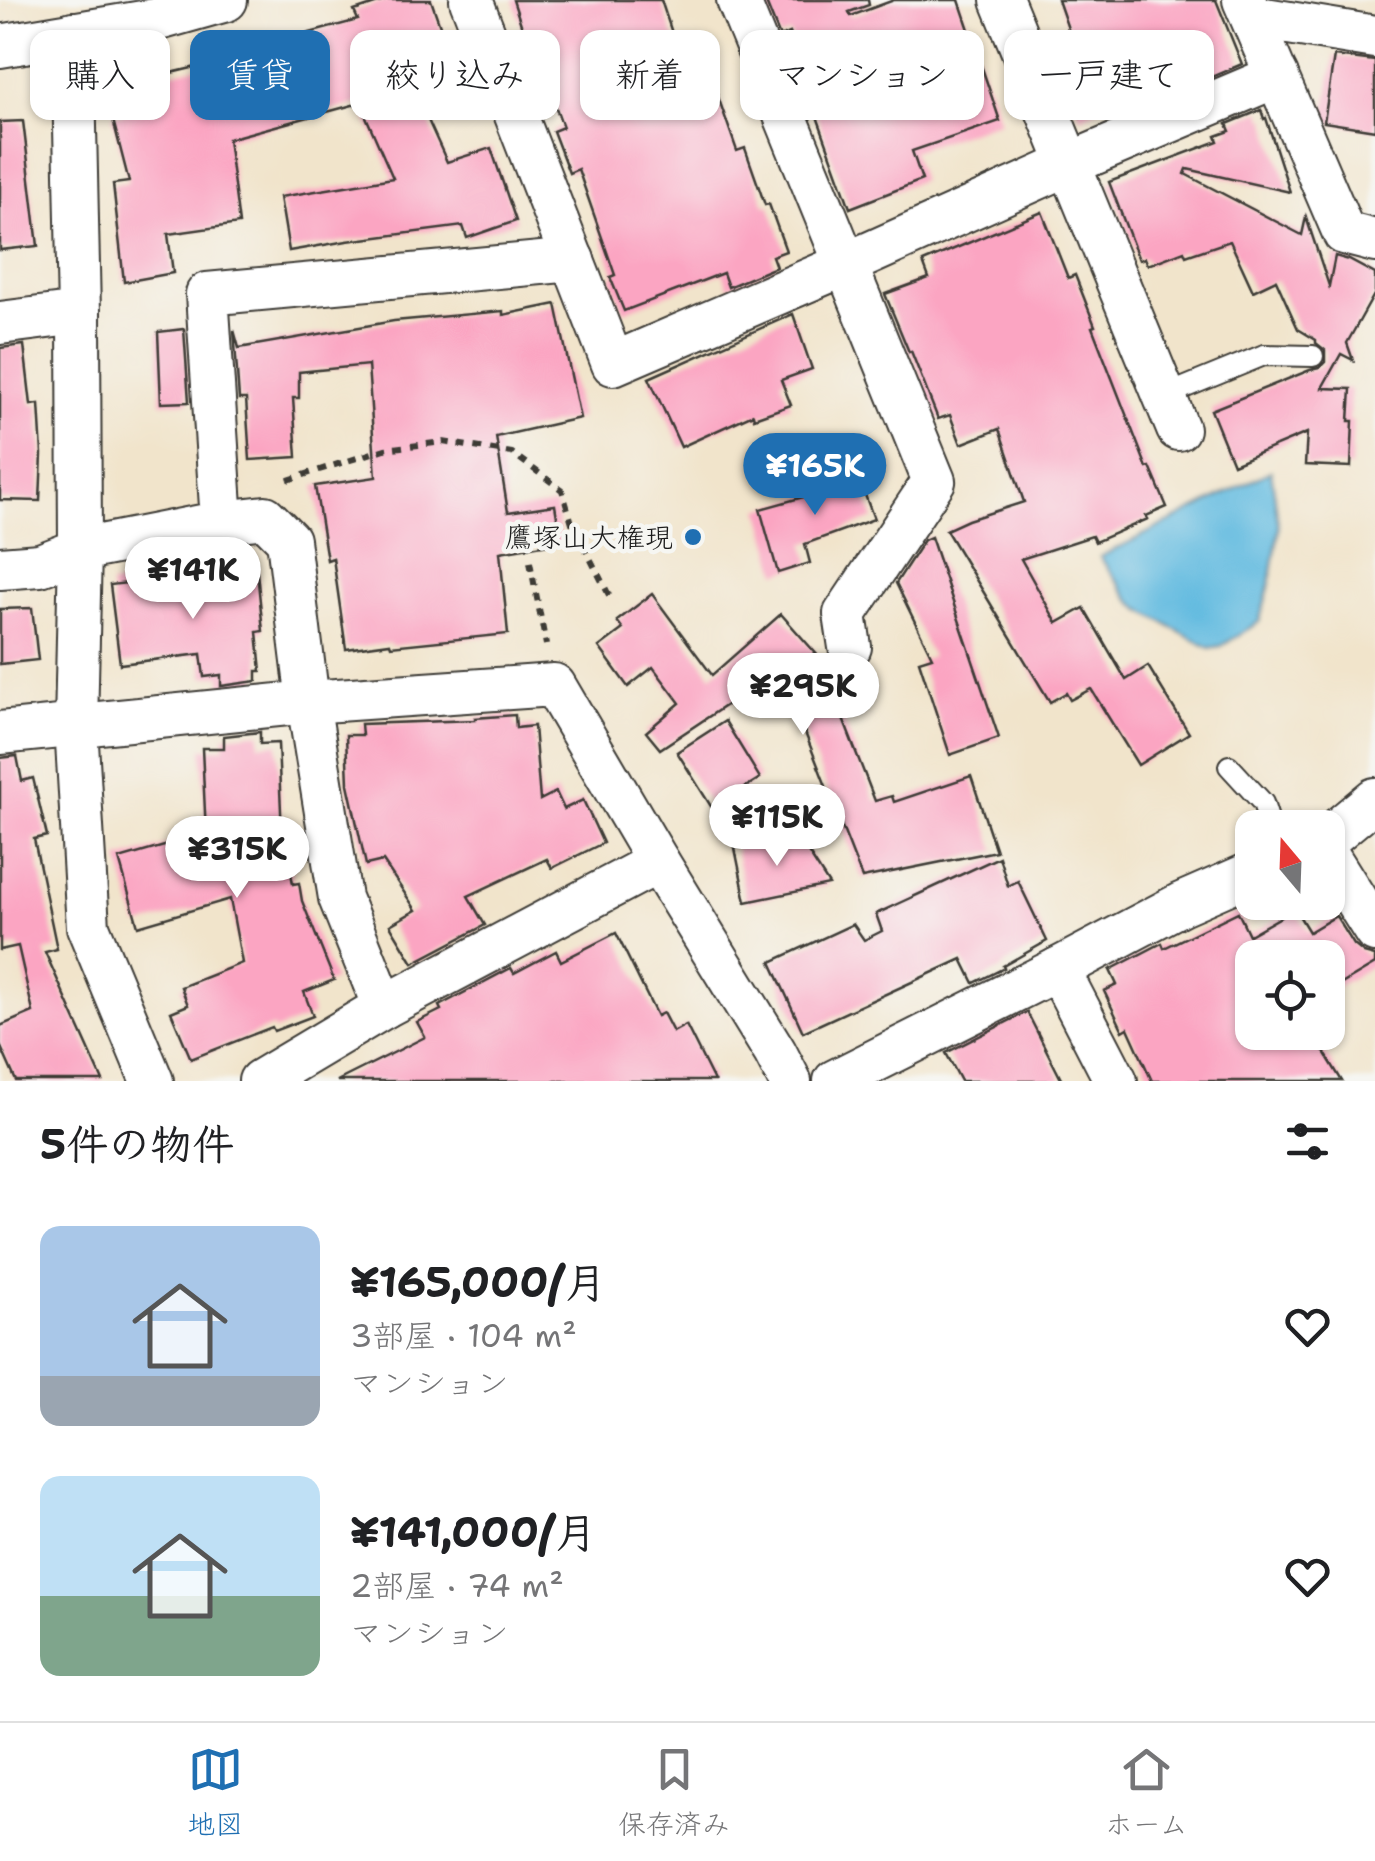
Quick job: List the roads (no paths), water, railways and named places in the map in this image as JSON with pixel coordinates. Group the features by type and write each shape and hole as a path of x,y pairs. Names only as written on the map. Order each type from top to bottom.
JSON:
{"street":[{"path":"83,30 152,10 226,0"},
{"path":"471,0 614,364 1277,76"},
{"path":"738,0 934,481 845,614 850,647"},
{"path":"1002,0 1171,413"},
{"path":"1248,9 1375,37"},
{"path":"1248,9 1344,233 1375,241"},
{"path":"0,46 30,41"},
{"path":"75,120 80,550 76,726 88,927 152,1081"},
{"path":"221,513 207,294 573,260"},
{"path":"0,323 79,313"},
{"path":"0,568 40,565 80,550 221,513 265,518 288,540 308,702 340,898 384,1007"},
{"path":"0,734 308,702 554,686 790,1081"},
{"path":"1345,824 1375,799"},
{"path":"260,1081 384,1007 658,862"},
{"path":"836,1081 1235,880"},
{"path":"1345,883 1375,931"},
{"path":"1058,969 1116,1081"}],"lane":[{"path":"1171,413 1264,355 1313,356"},
{"path":"1229,766 1265,810"}],"water":[{"path":"1271,471 1279,528 1270,584 1259,622 1221,646 1210,648 1140,609 1100,557"}],"place":[{"name":"鷹塚山大権現","path":"693,537"}]}
